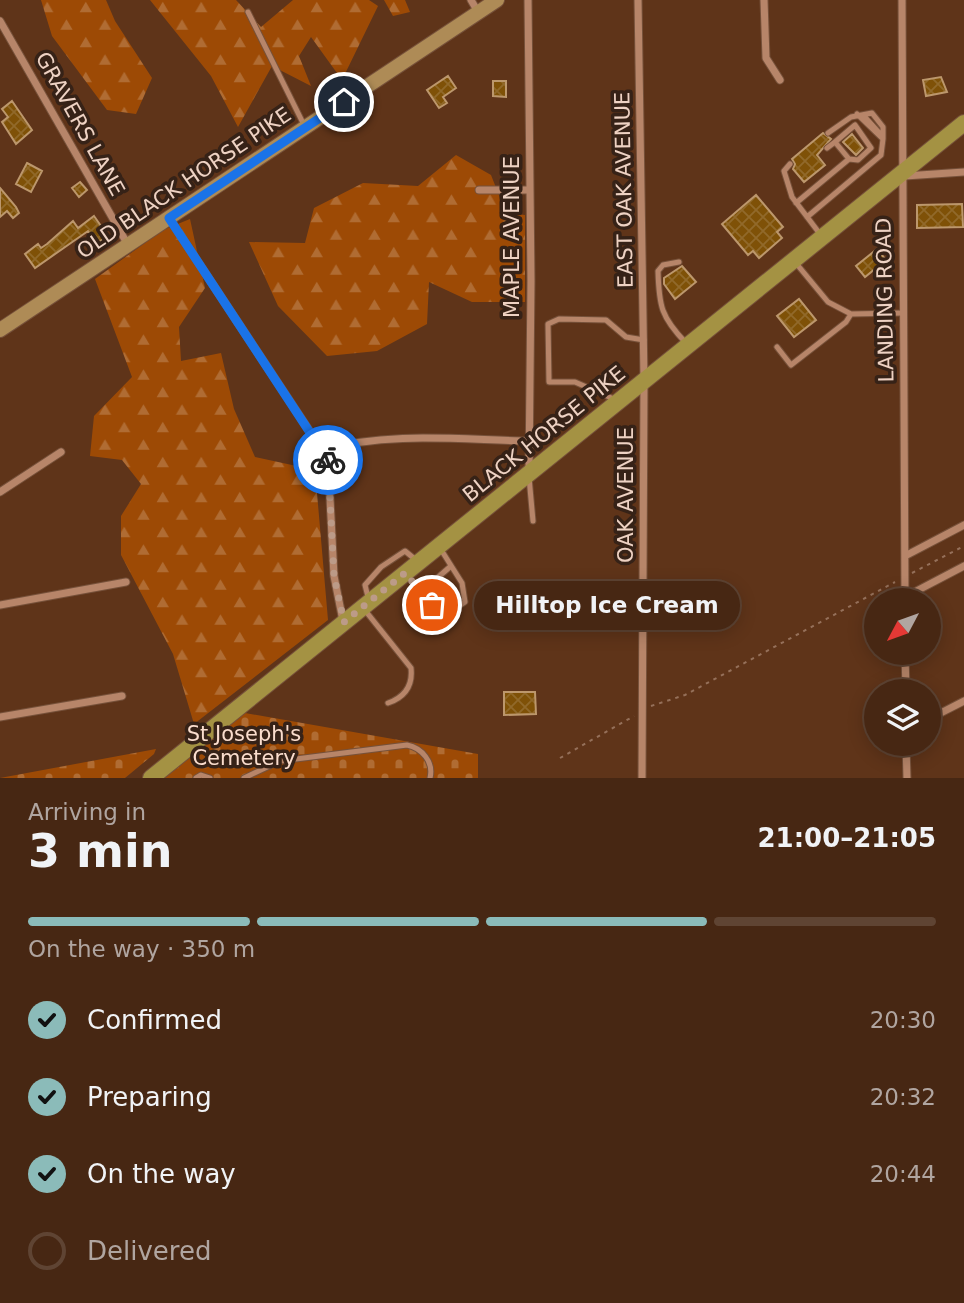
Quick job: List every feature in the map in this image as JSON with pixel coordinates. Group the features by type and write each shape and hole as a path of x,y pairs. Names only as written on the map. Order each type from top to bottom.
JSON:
{"main road":[{"name":"BLACK HORSE PIKE","path":"151,778 964,123"}],"street":[{"name":"OLD BLACK HORSE PIKE","path":"0,330 306,128 475,6 497,0"},
{"name":"MAPLE AVENUE","path":"528,0 529,474"},
{"name":"EAST OAK AVENUE","path":"638,0 644,380"},
{"path":"764,0 766,58 780,80"},
{"name":"LANDING ROAD","path":"902,0 905,588"},
{"name":"GRAVERS LANE","path":"0,21 128,245"},
{"path":"901,176 964,172"},
{"path":"479,190 529,190"},
{"path":"169,218 328,459 334,576 344,622"},
{"name":"OAK AVENUE","path":"642,778 644,380"},
{"path":"323,450 356,443 414,438 529,441"},
{"path":"0,492 61,452"},
{"path":"905,556 964,525"},
{"path":"925,588 964,566"},
{"path":"0,605 127,582"},
{"path":"0,717 122,696"},
{"path":"941,713 964,701"},
{"path":"906,756 907,778"}],"lane":[{"path":"248,12 306,128"},
{"path":"807,218 881,155 883,127 872,113 858,114 828,133"},
{"path":"858,114 883,139"},
{"path":"827,148 855,125 872,148 858,160 835,142"},
{"path":"860,143 866,138"},
{"path":"796,202 848,154"},
{"path":"790,164 784,171 796,202 822,237"},
{"path":"793,260 828,302 851,314 903,313"},
{"path":"679,262 663,265 658,271 659,300 667,323 688,345"},
{"path":"777,347 791,365 846,322 851,314"},
{"path":"618,402 607,394 575,382 549,382 546,376 548,324 559,319 606,320 626,337 644,340"},
{"path":"529,474 533,521"},
{"path":"405,573 442,618 465,602 462,583 439,546"},
{"path":"388,702 398,699 410,686 411,668 366,604 365,585 381,567 405,551 418,562"},
{"path":"421,592 452,566"},
{"path":"244,778 265,765 280,761 407,745 421,750 428,760 432,773 430,778"},
{"path":"197,778 201,775 210,778"}],"path":[{"path":"560,758 641,711 685,695 964,546"}],"green space":[{"path":"41,0 106,0 115,21 152,78 136,114 107,110 52,36"},
{"path":"150,0 236,0 261,27 293,0 369,0 378,6 342,80 311,37 299,56 311,86 272,66 238,127 211,76"},
{"path":"384,0 405,0 410,12 393,16"},
{"path":"456,155 491,175 506,213 525,215 525,302 472,302 429,282 427,324 377,351 327,356 278,306 249,242 305,243 314,208 363,183 418,186"},
{"path":"190,219 205,288 179,327 181,361 221,353 234,409 255,457 315,470 328,620 194,724 173,654 121,555 121,516 141,484 122,460 90,456 94,416 132,377 95,279 163,230"},
{"name":"St Joseph's Cemetery","path":"234,711 478,754 478,778 151,778"},
{"path":"156,749 154,754 125,778 0,778"}],"building":[{"path":"448,76 456,88 443,97 447,103 439,108 427,90"},
{"path":"941,77 947,92 926,96 923,80"},
{"path":"493,81 506,81 506,97 493,96"},
{"path":"12,101 32,130 16,144 2,122 8,117 2,109"},
{"path":"823,133 831,139 817,155 825,165 804,182 793,169 795,164 792,159"},
{"path":"852,134 863,148 856,155 843,142"},
{"path":"27,163 42,171 31,192 16,184"},
{"path":"80,182 87,190 79,197 72,188"},
{"path":"0,188 19,213 13,218 7,211 0,217"},
{"path":"756,195 783,227 777,232 782,238 759,258 753,251 748,255 722,224"},
{"path":"962,204 963,227 917,228 917,205"},
{"path":"94,216 108,236 97,243 88,231 35,268 25,254 38,244 41,248 47,244 73,221 78,228"},
{"path":"877,249 886,260 865,277 856,266"},
{"path":"682,266 696,282 675,299 664,284 664,278"},
{"path":"799,299 816,320 794,337 777,316"},
{"path":"491,585 508,585 508,601 543,601 543,622 492,622"},
{"path":"445,589 456,602 443,611 433,599"},
{"path":"504,692 535,692 536,714 504,715"}],"way so far":[{"path":"328,460 334,576 344,622 405,573 432,605"}],"place":[{"name":"Hilltop Ice Cream","path":"432,605"}],"route":[{"path":"328,460 169,218 344,102"}]}
